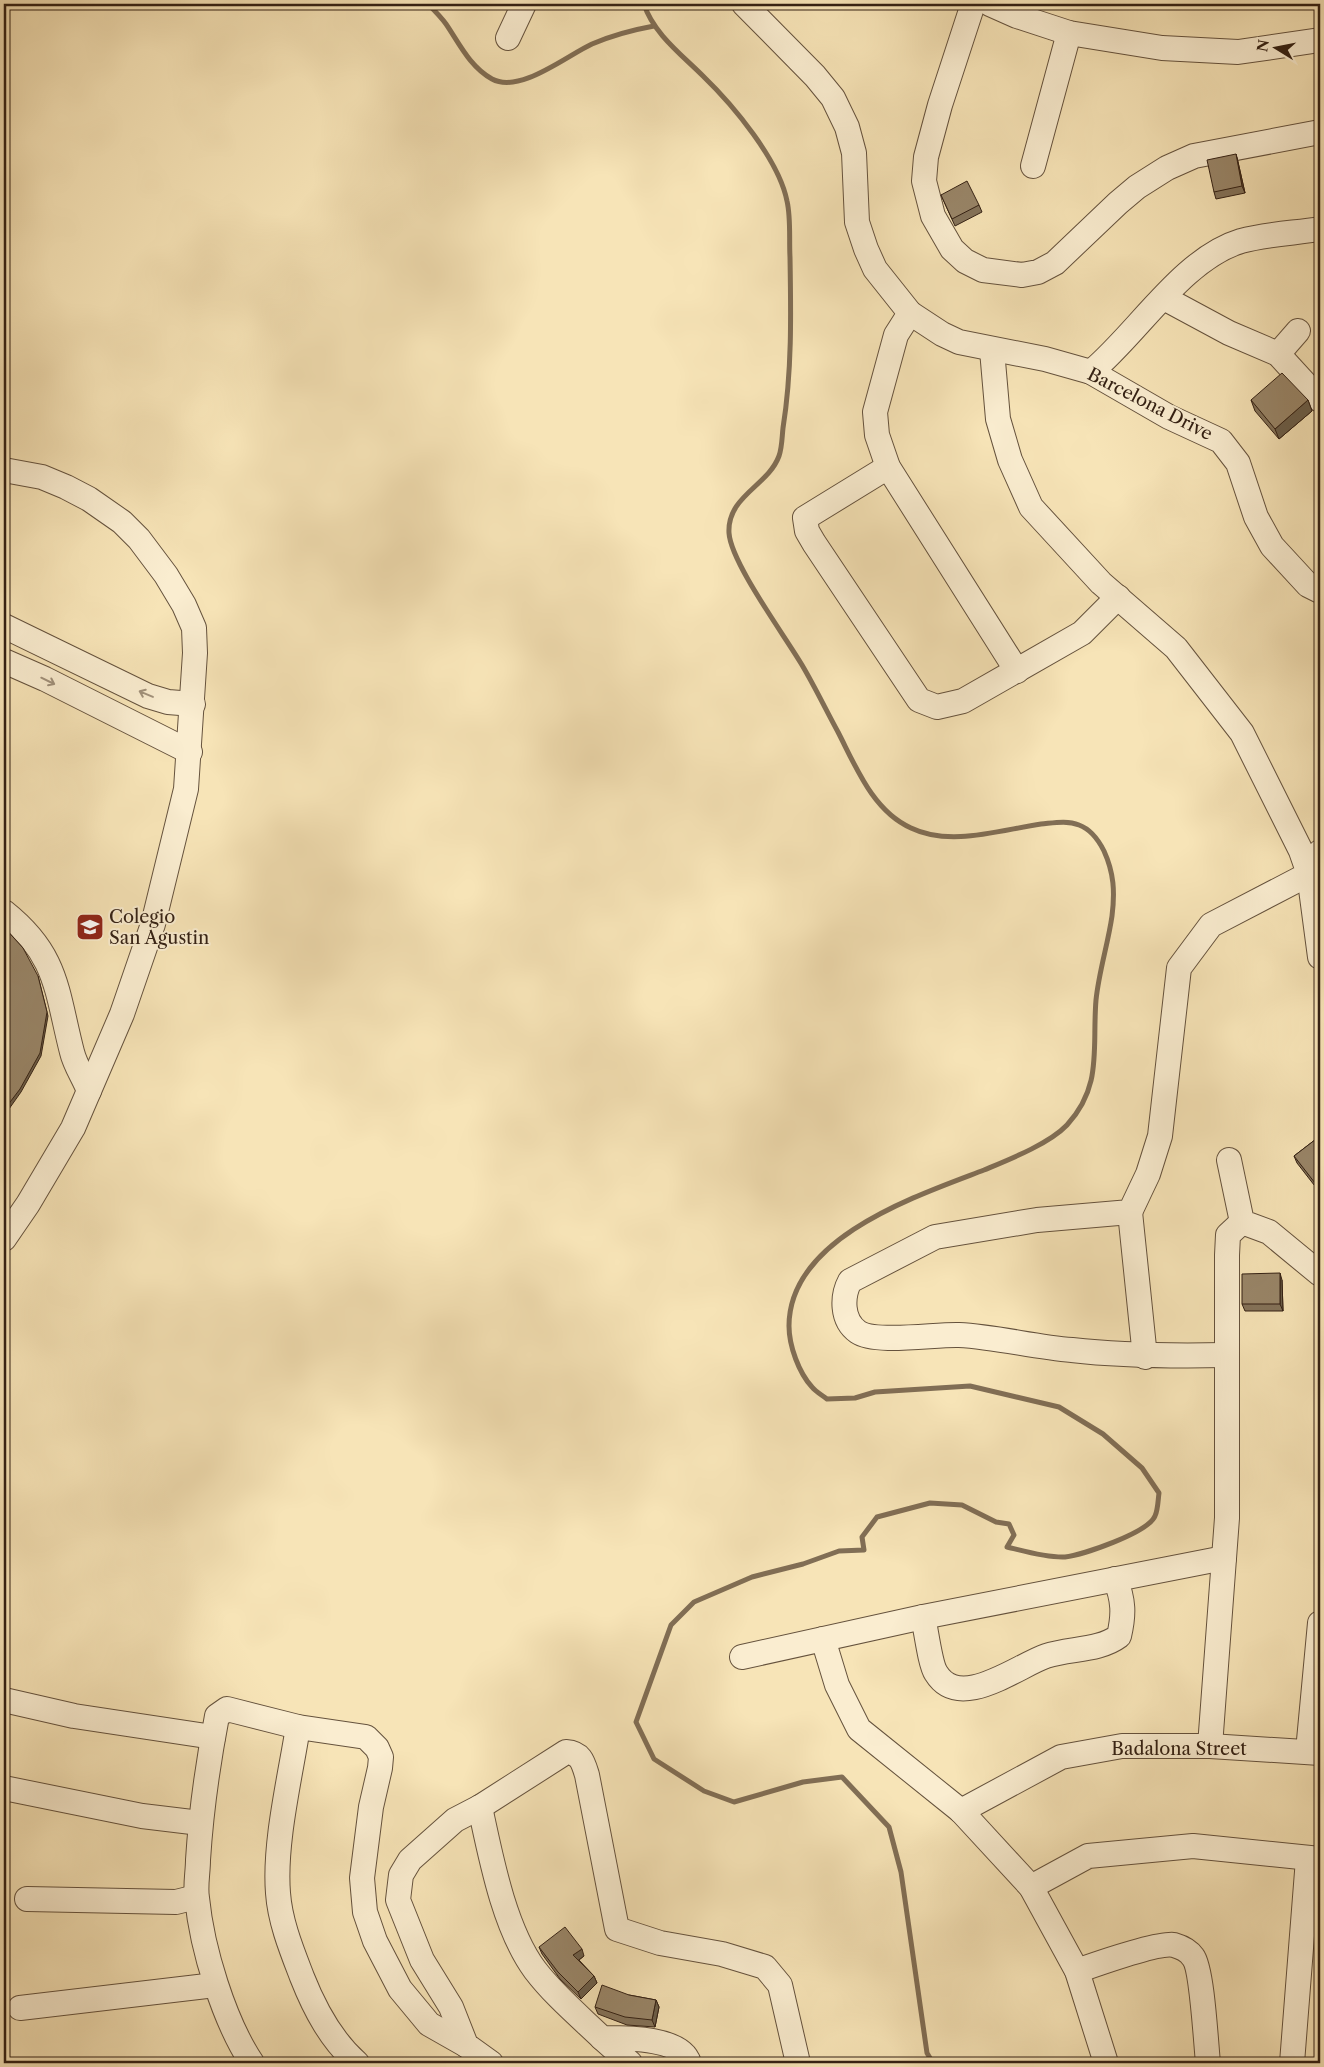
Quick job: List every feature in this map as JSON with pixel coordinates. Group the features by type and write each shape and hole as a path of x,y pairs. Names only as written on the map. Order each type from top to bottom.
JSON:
{"street":[{"path":"508,38 524,4"},
{"name":"Barcelona Drive","path":"744,4 815,76 833,98 847,127 854,153 857,222 866,249 875,269 910,313 942,334 959,342 1045,359 1091,372 1169,418 1221,441 1238,462 1256,517 1272,546 1308,585 1320,591"},
{"path":"973,4 940,105 925,163 924,181 933,216 952,250 965,261 983,270 1022,275 1038,272 1055,264 1118,202 1137,187 1167,168 1194,156 1320,132"},
{"path":"990,4 1017,16 1069,33 1162,48 1238,52 1320,40"},
{"path":"1034,166 1069,33"},
{"path":"1091,372 1110,356 1176,283 1202,262 1241,242 1320,229"},
{"path":"1164,298 1229,333 1278,354 1320,400"},
{"path":"910,313 896,335 875,412 876,435 888,467 1017,671"},
{"path":"1278,354 1298,331"},
{"path":"992,350 998,419 1010,460 1030,507 1064,545 1118,597 1176,648 1242,733 1301,851 1309,874 1320,957"},
{"path":"888,467 805,518 807,531 814,543 919,700 937,707 963,701 1082,633 1118,597"},
{"path":"4,470 42,477 66,487 106,510 139,539 166,575 184,605 194,628 195,653 190,752 186,789 153,924 122,1014 73,1128 6,1230"},
{"path":"4,626 148,696 168,702 193,704"},
{"path":"4,661 45,679 190,752"},
{"path":"1145,1357 1130,1212 1148,1174 1160,1136 1179,968 1211,925 1309,874 1320,852"},
{"path":"4,912 42,950 64,1009 72,1054 90,1090"},
{"path":"1229,1160 1242,1222"},
{"path":"1130,1212 1037,1220 935,1237 850,1280 844,1293 844,1306 849,1321 858,1333 882,1338 959,1335 1070,1350 1145,1357 1226,1355"},
{"path":"1242,1222 1269,1232 1320,1274"},
{"path":"1210,1746 1227,1518 1225,1311 1228,1235 1242,1222"},
{"path":"742,1658 823,1638 923,1617 1224,1558"},
{"path":"923,1617 936,1673 951,1687 974,1689 1046,1656 1109,1644 1119,1636 1124,1613 1121,1594 1116,1580"},
{"path":"1314,1752 1320,1623"},
{"path":"823,1638 837,1685 859,1729 961,1811 1031,1887 1077,1970 1106,2063"},
{"path":"4,1700 74,1716 213,1737"},
{"path":"252,2063 245,2052 215,1985 196,1897 200,1823 216,1716 227,1709 298,1727 366,1737 377,1748 381,1757 380,1768 371,1808 362,1878 365,1912 375,1941 400,1989 429,2024 466,2045 491,2063"},
{"path":"298,1727 278,1866 278,1893 282,1917 295,1958 318,2014 346,2054 357,2063"},
{"name":"Badalona Street","path":"961,1811 1061,1757 1122,1746 1210,1746 1314,1752"},
{"path":"466,2045 451,2007 422,1960 398,1900 400,1875 410,1860 455,1820 480,1807 566,1752 575,1753 582,1760 617,1929 653,1941 722,1954 766,1967 780,1986 798,2063"},
{"path":"4,1788 142,1816 200,1823"},
{"path":"480,1807 492,1866 522,1948 535,1970 550,1987 630,2063"},
{"path":"1031,1887 1088,1856 1193,1846 1314,1859 1292,2063"},
{"path":"27,1899 176,1902 196,1897"},
{"path":"1077,1970 1122,1956 1172,1944 1185,1949 1194,1958 1196,1965 1208,2063"},
{"path":"20,2008 215,1985"},
{"path":"602,2038 621,2038 662,2043 681,2050 686,2055 689,2063"}],"building":[{"path":"1236,154 1242,186 1214,192 1207,160"},
{"path":"967,181 979,205 952,219 941,195"},
{"path":"1282,373 1308,400 1275,429 1251,400"},
{"path":"4,927 23,948 38,976 47,1012 40,1053 20,1089 4,1110"},
{"path":"1320,1136 1320,1179 1315,1183 1294,1156"},
{"path":"1280,1273 1280,1304 1242,1304 1242,1274"},
{"path":"565,1927 582,1949 573,1955 594,1976 578,1992 558,1972 539,1947"},
{"path":"602,1985 629,1995 656,2000 652,2020 625,2017 595,2007"}],"waterway":[{"path":"428,4 444,21 477,68 492,79 503,82 516,82 529,78 592,44 623,33 654,26"},
{"path":"644,4 648,15 661,34 741,117 775,168 787,201 790,229 790,343 788,386 781,450 774,466 741,500 730,520 729,533 732,546 748,580 807,673 867,787 886,811 911,828 926,834 942,836 958,837 1041,824 1074,823 1087,829 1100,843 1110,867 1113,883 1112,916 1096,1000 1094,1066 1086,1096 1078,1110 1067,1125 1050,1139 1028,1151 892,1208 861,1225 833,1245 810,1268 795,1295 789,1334 799,1367 807,1381 827,1399 855,1398 875,1392 970,1386 1059,1407 1103,1434 1142,1468 1159,1493 1155,1516 1150,1523 1128,1536 1099,1548 1065,1557 1043,1555 1007,1547 1014,1535 1009,1524 996,1522 962,1505 930,1503 877,1517 862,1537 864,1550 839,1551 803,1564 752,1577 694,1602 671,1625 636,1722 654,1759 704,1791 734,1802 803,1782 842,1777 889,1827 901,1872 927,2053 933,2063"}],"place":[{"name":"Colegio San Agustin","path":"90,927"}]}
